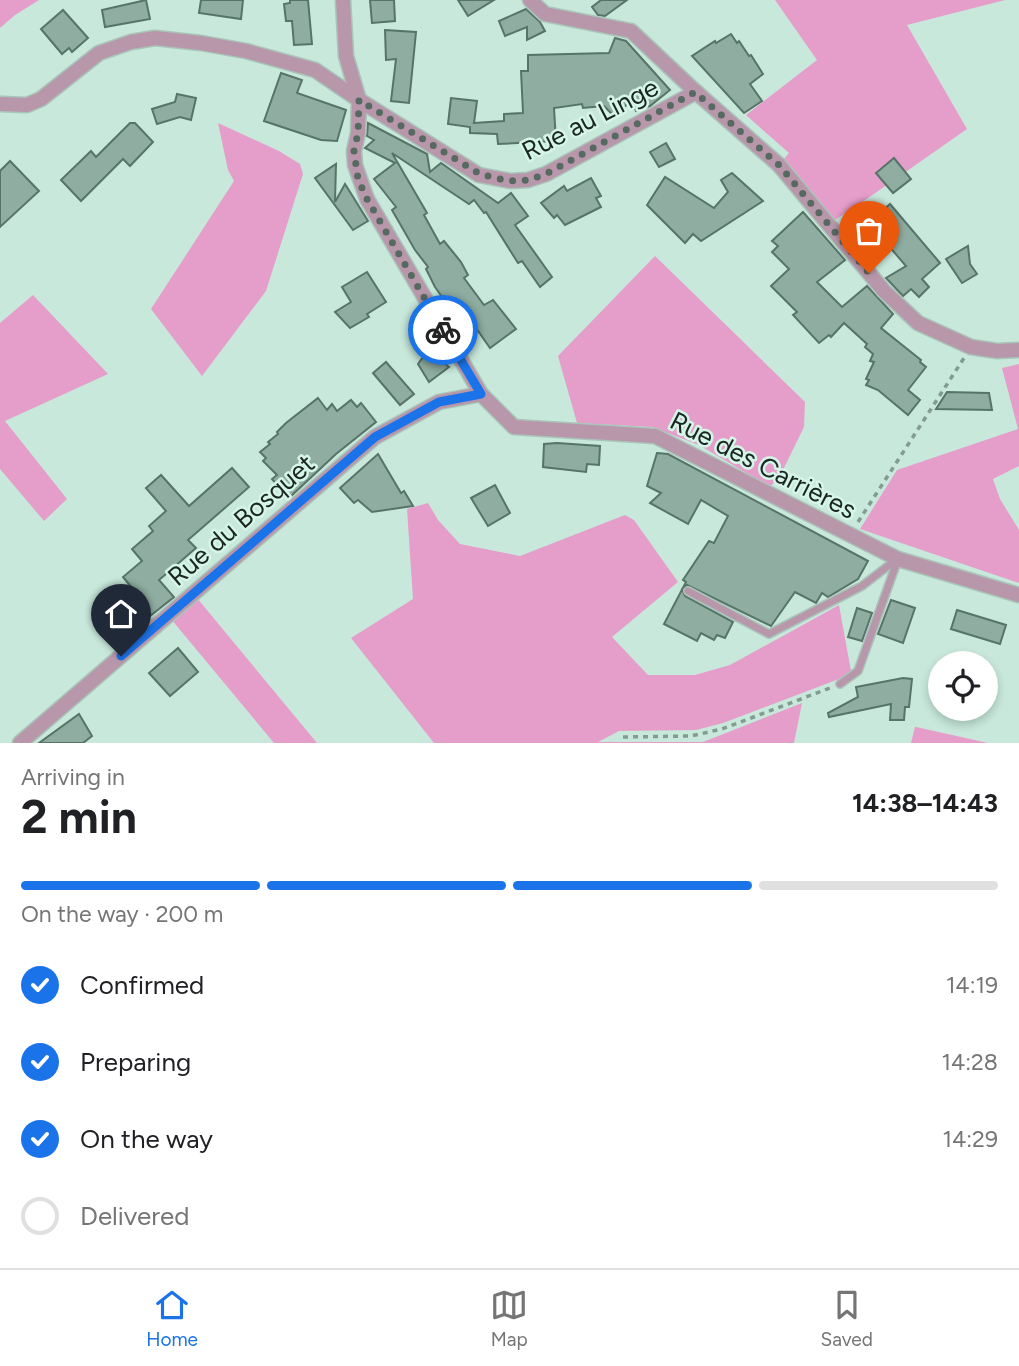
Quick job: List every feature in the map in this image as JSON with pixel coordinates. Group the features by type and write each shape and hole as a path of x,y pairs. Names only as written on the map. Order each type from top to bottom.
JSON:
{"street":[{"name":"Rue des Carrières","path":"343,0 346,56 359,100 358,133 354,151 358,179 367,199 481,394 514,427 654,436 898,559 1019,594"},
{"path":"530,0 544,14 631,31 695,92 779,165 884,291 918,323 971,347 997,351 1019,350"},
{"name":"Rue au Linge","path":"0,104 27,105 41,99 99,53 131,42 155,38 201,43 246,51 315,70 480,174 509,181 528,180 546,174 695,92"},
{"name":"Rue du Bosquet","path":"20,743 375,437 439,402 481,394"}],"lane":[{"path":"688,591 769,634 862,586 898,559"},
{"path":"840,684 858,671 898,559"}],"path":[{"path":"851,537 865,508 971,347"},
{"path":"624,737 691,736 722,729 840,684"}],"shaded area":[{"path":"0,0 39,0 0,28"},
{"path":"775,0 1005,0 907,25 967,129 832,222 783,160 789,153 746,115 817,60"},
{"path":"218,123 279,151 300,164 303,174 266,291 202,376 151,309 234,181 228,170"},
{"path":"655,256 805,402 804,427 780,476 770,487 699,445 652,427 577,423 558,356"},
{"path":"33,295 108,374 5,421 67,499 44,521 0,469 0,323"},
{"path":"1019,364 1019,466 993,479 1000,499 1019,530 1019,583 860,529 897,470 1018,429 1002,368"},
{"path":"428,503 438,520 460,544 520,556 625,515 634,520 678,582 612,637 648,675 695,675 730,665 839,605 851,671 839,679 723,723 696,730 619,731 598,742 703,742 802,703 794,743 434,743 351,638 413,599 407,509"},
{"path":"197,598 317,743 274,743 171,619"},
{"path":"916,727 988,743 911,743"}],"building":[{"path":"146,0 150,19 105,27 102,10"},
{"path":"201,0 243,0 241,19 199,13"},
{"path":"290,0 308,0 312,44 294,45 292,21 286,21 284,4 290,3"},
{"path":"370,0 394,0 395,21 372,23"},
{"path":"458,0 494,0 468,16"},
{"path":"601,0 627,0 605,16 598,15 592,7"},
{"path":"526,9 545,31 527,40 527,27 505,36 499,21"},
{"path":"63,10 88,38 72,52 69,48 62,54 41,29"},
{"path":"385,30 416,32 409,103 391,101 396,59 386,60"},
{"path":"731,34 749,56 751,55 763,74 750,84 762,101 744,113 692,56"},
{"path":"615,38 626,41 670,90 650,106 636,111 631,100 615,117 604,106 583,108 582,104 554,108 556,141 498,144 497,134 470,133 470,127 448,124 451,98 477,101 474,123 504,121 504,114 523,113 521,71 528,71 528,55 609,53"},
{"path":"281,73 302,80 297,93 346,110 337,141 321,140 264,121"},
{"path":"177,94 196,98 191,120 180,117 157,124 152,109 175,102"},
{"path":"130,123 135,123 153,142 130,166 123,159 81,201 61,180 91,151 96,157"},
{"path":"368,123 427,154 430,172 441,163 498,203 511,193 528,216 515,225 552,277 540,287 522,261 518,263 486,212 484,213 474,200 469,204 392,153 427,213 424,215 440,244 444,241 461,262 468,275 464,278 484,305 493,300 516,329 490,348 460,305 452,311 435,287 426,269 428,267 392,210 396,207 374,179 395,163 365,148 374,140 367,136"},
{"path":"666,143 675,159 659,167 650,152"},
{"path":"894,158 911,179 893,193 876,173"},
{"path":"10,161 39,191 0,227 0,171"},
{"path":"336,164 335,202 345,184 368,221 353,230 315,178"},
{"path":"732,173 763,201 701,241 693,234 685,243 647,205 665,177 714,208 728,192 721,180"},
{"path":"591,178 601,196 596,198 601,207 565,225 557,215 554,218 541,203 564,186 567,191"},
{"path":"890,204 940,263 922,279 929,287 919,297 911,289 903,296 886,278 906,266 869,223"},
{"path":"803,212 845,260 817,282 842,307 867,286 893,314 881,328 926,367 908,390 920,400 908,415 878,390 866,385 874,362 870,361 873,354 865,347 867,344 844,323 831,337 829,335 819,343 793,315 797,312 771,286 789,269 772,252 778,246 772,241"},
{"path":"968,246 970,264 977,274 962,283 946,259"},
{"path":"367,272 386,302 367,314 369,317 350,328 335,312 351,302 342,287"},
{"path":"428,350 449,367 429,382 418,364"},
{"path":"386,362 414,394 400,405 373,373"},
{"path":"947,392 989,393 992,410 936,409"},
{"path":"318,398 327,410 332,404 337,411 351,400 357,407 361,403 376,422 336,454 289,498 272,479 277,475 263,461 266,458 260,452 270,444 268,442 286,423"},
{"path":"544,444 600,446 599,465 587,464 586,472 543,467"},
{"path":"657,453 668,454 868,561 858,579 828,597 822,593 816,603 795,592 771,626 687,585 683,589 686,582 683,580 709,541 714,543 728,516 701,500 688,524 650,503 661,493 647,486"},
{"path":"378,454 401,493 404,491 413,506 372,512 358,500 354,503 340,488"},
{"path":"232,468 249,487 188,540 196,548 159,580 174,597 150,616 123,577 142,561 132,549 153,531 149,526 166,511 146,488 161,475 189,506"},
{"path":"495,485 510,513 488,526 471,498"},
{"path":"682,589 685,596 733,622 725,638 717,635 714,640 701,633 697,641 664,624"},
{"path":"891,600 915,608 903,643 878,634"},
{"path":"857,608 872,613 862,641 848,637"},
{"path":"957,610 1006,625 1000,644 951,629"},
{"path":"178,648 198,672 170,696 149,673"},
{"path":"903,678 912,679 909,707 905,707 904,720 890,720 891,704 829,717 828,713 858,697 856,687"},
{"path":"79,714 92,736 83,743 39,743"}],"way so far":[{"path":"443,330 358,179 354,151 358,133 359,100 480,174 509,181 528,180 546,174 695,92 779,165 869,273"}],"route":[{"path":"121,656 375,437 439,402 481,394 443,330"}]}
